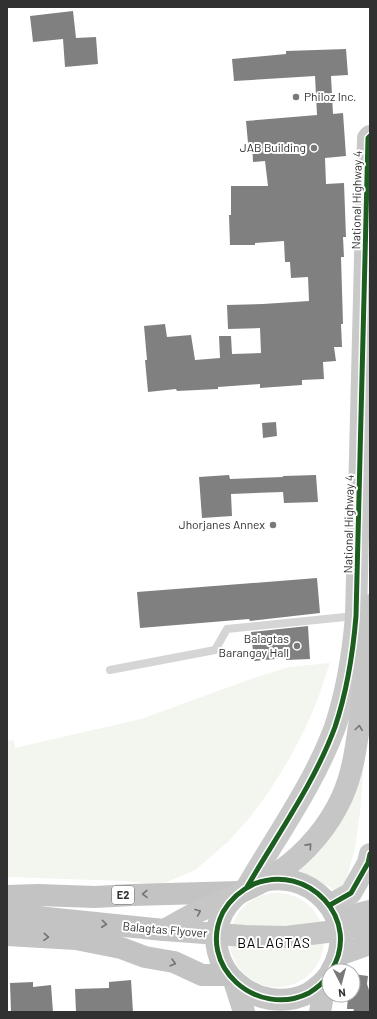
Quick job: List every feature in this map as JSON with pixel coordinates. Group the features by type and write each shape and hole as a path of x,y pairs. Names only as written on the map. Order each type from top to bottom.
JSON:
{"highway":[{"path":"164,930 192,914 250,889 280,871 299,856 329,820 343,796 353,762 359,730 365,617"},
{"path":"244,1012 231,979 221,964 218,951 217,931 223,912 230,902 243,890 264,880 282,879 301,883 317,892 333,912 340,936 333,963"},
{"name":"E2","path":"7,896 38,895 95,897 243,890"},
{"path":"333,912 370,911"},
{"name":"Balagtas Flyover","path":"7,916 164,930 286,938 370,924"},
{"path":"7,935 76,939 121,948 145,957 174,962 202,975 231,979 246,993 260,999 274,1002 289,1001 303,997 315,989 321,982"},
{"path":"342,963 370,944"}],"main road":[{"name":"National Highway 4","path":"243,890 299,801 318,765 332,732 343,700 365,617 368,138 370,136"},
{"path":"333,912 351,893 368,862 370,854"}],"lane":[{"path":"110,670 215,650 227,629 365,617"}],"shaded area":[{"path":"330,663 317,701 304,731 270,790 251,816 229,841 195,870 160,885 125,881 7,877 7,741 14,740 15,748 141,719 251,679 289,667"},
{"path":"364,761 360,812 355,848 344,888 335,890 310,876 293,872"},
{"path":"277,893 295,896 310,907 321,922 324,940 321,958 310,973 295,984 277,987 259,984 244,973 233,958 230,940 233,922 244,907 259,896"}],"building":[{"path":"73,11 76,38 96,37 98,64 65,67 63,39 33,42 30,16"},
{"path":"346,49 348,75 331,76 333,114 343,113 346,156 325,158 326,184 344,183 346,237 343,237 344,257 341,257 343,324 341,324 342,347 334,347 336,361 323,362 324,379 302,380 302,385 260,388 260,384 218,387 218,389 177,391 176,389 148,392 144,326 165,324 167,337 191,335 195,360 220,358 219,336 231,336 232,354 261,353 260,328 228,329 227,305 309,301 308,277 291,278 290,262 285,262 284,241 255,243 255,245 230,245 229,215 231,215 231,186 268,186 265,161 253,162 252,142 248,143 246,121 317,115 315,76 234,81 232,59 286,54 286,51"},
{"path":"276,422 277,436 263,438 262,423"},
{"path":"229,475 230,479 316,475 318,502 284,503 283,492 231,494 232,516 202,518 199,477"},
{"path":"317,578 320,613 250,621 249,619 140,628 137,592"},
{"path":"308,626 310,659 286,660 286,658 254,661 251,632"},
{"path":"361,975 368,976 367,984 370,993 370,1012 353,1012 354,1009 347,1009 347,1003 361,1003"},
{"path":"131,980 133,1012 76,1012 75,989 109,988 109,982"},
{"path":"33,982 33,987 51,985 53,1012 11,1012 10,983"}],"cycle path":[{"path":"247,887 317,769 335,727 346,686 351,658 356,616 368,138 370,136"},
{"path":"330,905 351,893 368,863 370,854"},
{"path":"321,984 309,993 289,999 270,999 252,993 236,982 225,968 218,951 217,932 223,912 236,896 254,884 274,879 293,881 311,888 325,900 335,915 340,933 339,952 334,963"}],"place":[{"name":"Philoz Inc.","path":"296,97"},
{"name":"JAB Building","path":"314,148"},
{"name":"Jhorjanes Annex","path":"273,525"},
{"name":"Balagtas Barangay Hall","path":"297,646"}],"district":[{"name":"BALAGTAS","path":"274,943"}]}
